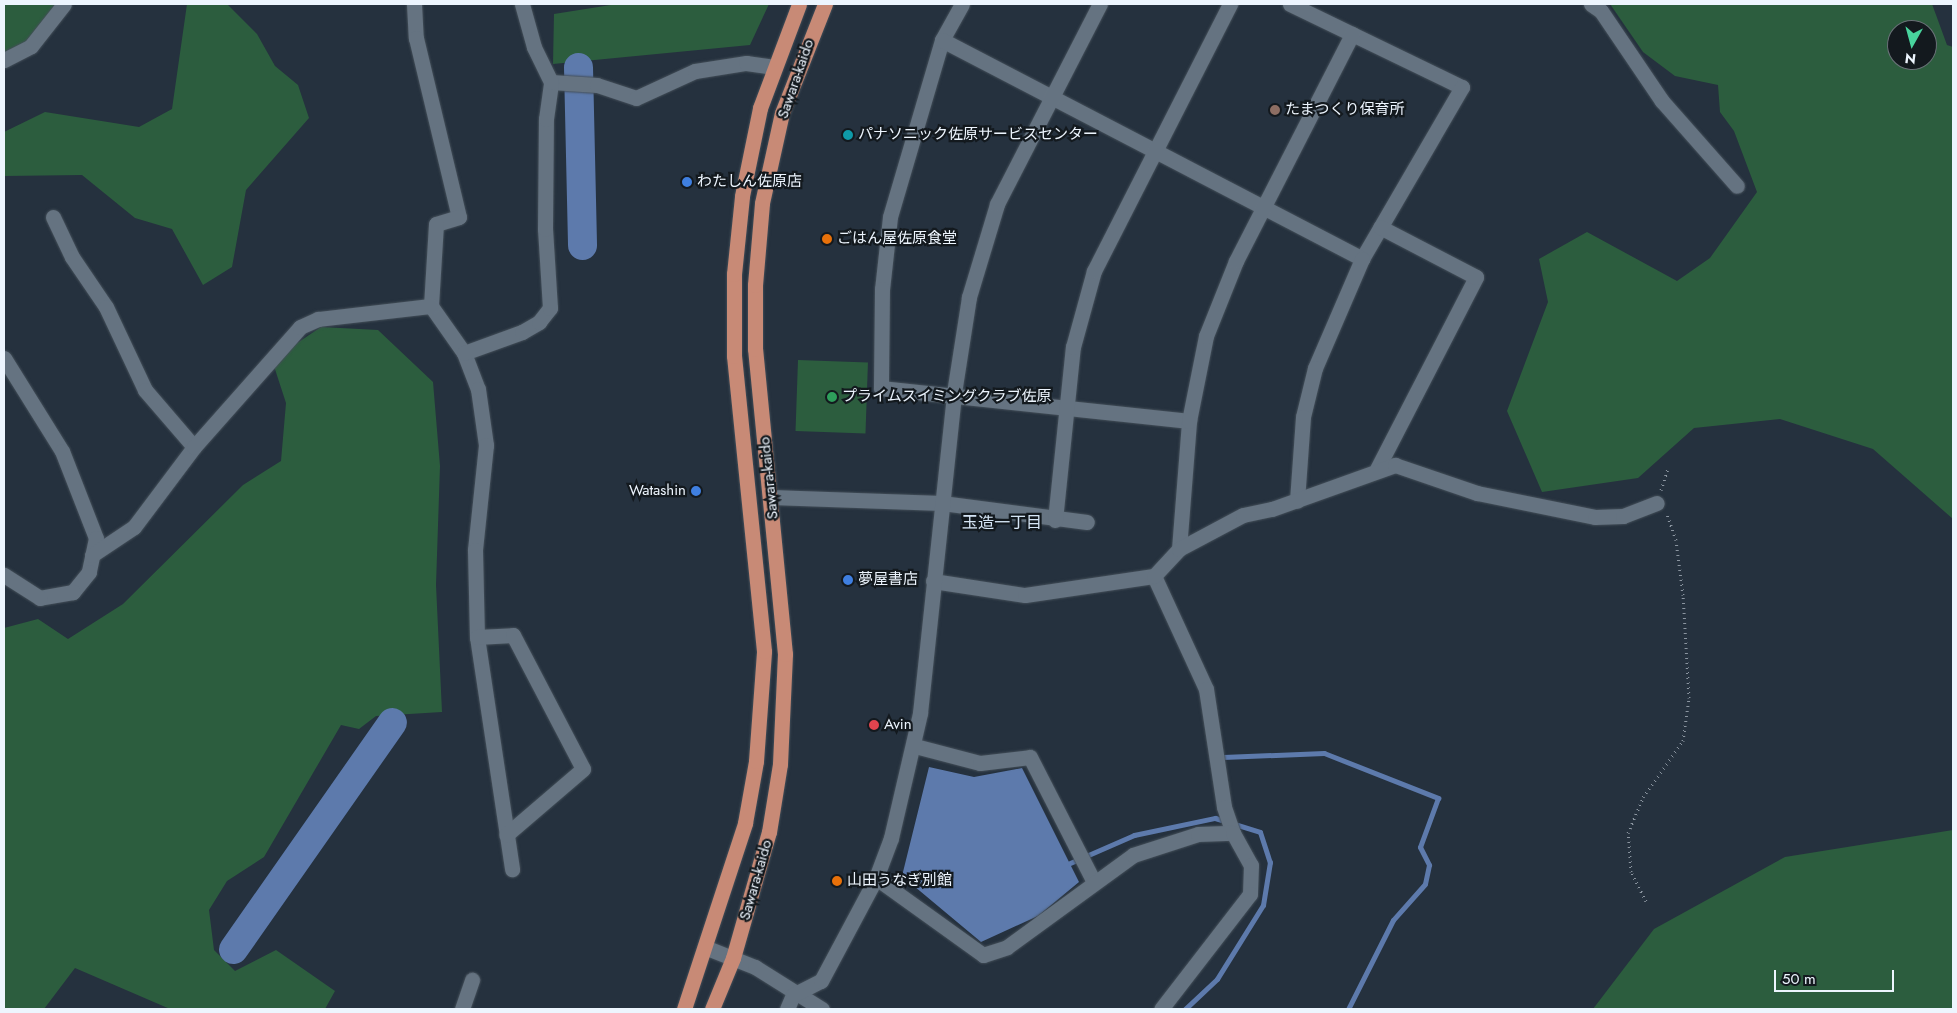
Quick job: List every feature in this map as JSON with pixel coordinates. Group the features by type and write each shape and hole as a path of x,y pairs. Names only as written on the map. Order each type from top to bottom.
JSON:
{"highway":[{"name":"Sawara-kaido","path":"684,1009 707,948 745,823 762,696 759,570 734,356 734,274 748,163 773,67 799,4"},
{"name":"Sawara-kaido","path":"712,1009 733,958 769,832 780,764 786,654 756,349 755,285 762,203 782,113 825,4"}],"street":[{"path":"4,60 31,46 64,4"},
{"path":"414,4 416,38 459,216 436,224 431,306 464,353 478,389 486,445 475,550 477,638 512,869"},
{"path":"464,353 522,332 539,322 550,308 545,229 546,119 556,82 534,47 522,4"},
{"path":"962,4 942,40 890,217 882,289 881,388 954,393 1189,420"},
{"path":"790,1002 821,980 876,878 915,746 954,393 984,237 1051,98 1100,4"},
{"path":"1055,520 1064,405 1074,339 1094,271 1230,4"},
{"path":"1290,4 1462,87 1362,259 1315,368 1304,417 1297,501"},
{"path":"1591,4 1601,11 1662,101 1737,186"},
{"path":"1179,549 1189,420 1206,336 1262,207 1352,34"},
{"path":"942,40 1362,259"},
{"path":"556,82 597,85 636,98 695,71 746,64 773,67"},
{"path":"53,217 72,257 106,307 145,390 194,447"},
{"path":"1377,469 1476,278 1380,227"},
{"path":"92,555 134,527 194,447 300,327 318,319 431,306"},
{"path":"4,358 77,482 96,538 82,583 57,598 40,598 4,575"},
{"path":"933,581 1025,595 1154,576 1179,549 1243,515 1297,501 1377,469 1408,466 1477,493 1595,517 1623,516 1657,503"},
{"path":"771,497 942,503 1055,520 1088,522"},
{"path":"1154,576 1206,689 1233,833 1251,865 1250,894 1161,1009"},
{"path":"477,638 513,635 583,769 506,835"},
{"path":"915,746 980,763 1030,757 1094,882"},
{"path":"876,878 984,955 1007,947 1094,882 1147,848 1198,834 1233,833"},
{"path":"707,948 754,967 790,1002 822,1009"},
{"path":"462,1009 472,980"}],"path":[{"path":"1646,900 1631,872 1628,833 1643,797 1683,741 1689,698 1676,540 1672,520 1657,503 1668,469"},
{"path":"98,1009 134,1009"}],"green space":[{"path":"4,4 58,4 28,41 4,52"},
{"path":"187,4 227,4 257,34 275,66 298,85 309,118 246,190 232,267 203,285 172,229 135,218 82,175 4,176 4,132 45,112 139,127 172,109"},
{"path":"617,4 769,4 750,45 553,64 554,14"},
{"path":"1610,4 1932,4 1947,45 1953,47 1953,519 1873,449 1780,419 1694,428 1638,478 1542,492 1507,411 1548,302 1539,259 1587,232 1677,281 1710,258 1757,192 1734,131 1720,112 1718,85 1675,76 1643,52"},
{"path":"321,327 378,330 433,382 440,466 436,585 442,712 376,716 359,729 341,725 264,857 227,881 209,910 214,950 235,971 276,950 335,991 325,1009 170,1009 75,968 44,1009 4,1009 4,628 38,619 68,639 123,604 243,485 281,461 286,403 272,360"},
{"name":"プライムスイミングクラブ佐原","path":"798,360 868,362 865,433 796,431"},
{"path":"1953,830 1953,1009 1593,1009 1654,929 1785,857"}],"water":[{"path":"929,767 974,777 1022,768 1079,882 1038,916 981,942 902,876"}],"waterway":[{"path":"578,67 582,245"},
{"path":"233,949 392,722"},
{"path":"1223,757 1324,753 1438,798 1420,847 1429,865 1425,884 1393,920 1348,1009"},
{"path":"1070,863 1134,835 1215,818 1260,832 1270,862 1263,905 1217,979 1185,1009"}],"place":[{"name":"たまつくり保育所","path":"1275,110"},
{"name":"パナソニック佐原サービスセンター","path":"848,135"},
{"name":"わたしん佐原店","path":"687,182"},
{"name":"ごはん屋佐原食堂","path":"827,239"},
{"name":"プライムスイミングクラブ佐原","path":"832,397"},
{"name":"Watashin","path":"696,491"},
{"name":"夢屋書店","path":"848,580"},
{"name":"Avin","path":"874,725"},
{"name":"山田うなぎ別館","path":"837,881"}],"district":[{"name":"玉造一丁目","path":"1002,523"}]}
